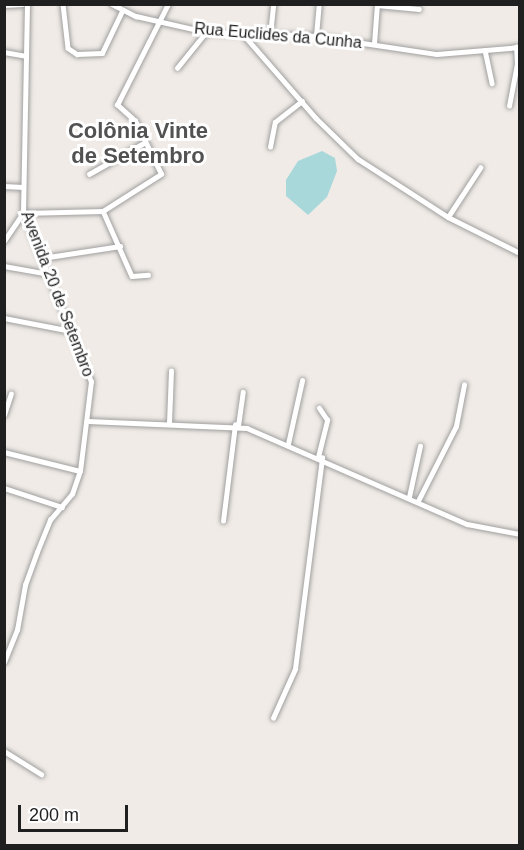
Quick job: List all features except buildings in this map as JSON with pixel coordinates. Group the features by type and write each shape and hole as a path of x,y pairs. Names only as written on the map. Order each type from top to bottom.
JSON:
{"street":[{"path":"4,5 22,4"},
{"name":"Avenida 20 de Setembro","path":"4,662 20,621 30,570 50,520 72,494 80,471 91,382 23,213 27,4"},
{"path":"63,4 69,51 99,54 106,48 122,10"},
{"name":"Rua Euclides da Cunha","path":"112,4 122,10 162,22 206,32 315,36 437,54 518,47"},
{"path":"4,241 23,213 104,211 161,172 144,143 135,121 118,106 118,100 162,22 168,4"},
{"path":"270,35 273,4"},
{"path":"315,36 319,4"},
{"path":"374,44 377,5 419,9"},
{"path":"177,68 206,32"},
{"path":"243,34 302,101 358,159 448,217 519,254"},
{"path":"509,106 518,47"},
{"path":"485,50 492,83"},
{"path":"4,52 26,56"},
{"path":"270,147 275,122 302,101"},
{"path":"89,174 144,143"},
{"path":"448,217 480,168"},
{"path":"4,186 23,187"},
{"path":"104,211 132,276 148,275"},
{"path":"42,258 120,246"},
{"path":"4,266 49,274"},
{"path":"4,318 71,331"},
{"path":"169,423 171,371"},
{"path":"288,444 302,381"},
{"path":"418,501 456,426 464,386"},
{"path":"223,521 243,392"},
{"path":"4,415 11,394"},
{"path":"273,718 295,669 320,457 327,420 319,408"},
{"path":"87,421 237,425 320,457 474,527 519,534"},
{"path":"409,498 420,446"},
{"path":"4,452 80,471"},
{"path":"4,488 62,507"},
{"path":"4,752 41,774"}],"water":[{"path":"322,151 335,158 337,171 327,197 308,215 286,196 286,180 298,161"}],"district":[{"name":"Colônia Vinte de Setembro","path":"138,142"}]}
